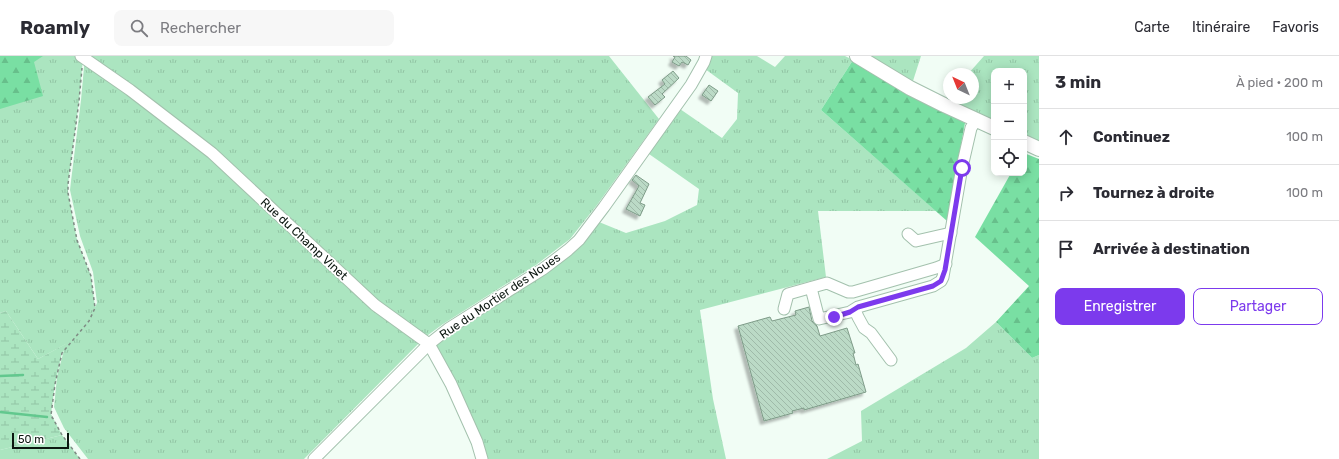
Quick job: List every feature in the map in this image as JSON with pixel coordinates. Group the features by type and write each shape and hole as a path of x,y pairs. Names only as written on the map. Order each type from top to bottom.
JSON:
{"main road":[{"path":"857,56 910,88 991,127"},
{"path":"1027,143 1039,149"}],"street":[{"name":"Rue du Mortier des Noues","path":"314,459 429,344 448,329 543,269 579,240 691,86 706,56"},
{"name":"Rue du Champ Vinet","path":"82,57 130,90 212,153 375,305 429,344 451,384 477,442 482,459"},
{"path":"811,288 819,320 850,312 858,307 937,284 943,277 962,168 971,128 976,120"},
{"path":"908,234 916,241 951,233"},
{"path":"784,309 788,294 827,283 848,292 853,292 946,264"},
{"path":"855,310 864,328 871,333 891,360"}],"path":[{"path":"80,459 62,435 52,414 55,384 62,353 89,321 95,308 91,276 77,240 68,193 79,101 82,57"}],"green space":[{"path":"0,56 81,56 83,58 68,193 77,240 91,276 95,307 97,303 93,272 80,236 70,190 85,56 609,56 659,119 597,205 570,239 536,265 443,324 424,338 304,459 88,459 64,428 54,407 57,377 66,344 38,359 6,311 0,313"},
{"path":"0,56 43,56 34,62 43,96 0,109"},
{"path":"708,56 757,56 775,67 785,56 845,56 853,60 821,110 936,211 818,211 826,277 700,310 713,399 726,459 482,459 435,345 465,323 529,285 579,249 599,222 626,233 665,221 697,205 699,189 649,154 680,109 722,138 737,119 738,93 705,69"},
{"path":"866,56 921,56 912,84"},
{"path":"984,56 1039,56 1039,145 1027,139 1027,68 991,68 991,123 952,104 979,104 979,68 973,68"},
{"path":"853,60 965,123 947,221 821,110"},
{"path":"1027,154 1039,159 1039,355 1032,358 996,322 1029,286 975,237 1009,176 1027,176"},
{"path":"6,311 38,359 71,341 62,353 55,384 51,414 62,435 0,450 0,313"},
{"path":"996,322 1032,358 1039,355 1039,459 827,459 862,441 861,411 966,348"},
{"path":"62,435 80,459 0,459 0,450"}],"building":[{"path":"673,56 686,56 691,60 688,65 682,62 679,66 672,62 675,57"},
{"path":"673,71 679,78 662,94 665,97 655,105 648,97 665,84 662,80"},
{"path":"709,85 718,91 711,101 702,95"},
{"path":"636,175 649,184 640,203 645,205 640,216 626,209 639,186 632,180"},
{"path":"809,307 812,321 817,326 820,336 847,328 855,353 853,353 856,365 858,364 866,392 804,410 804,408 792,411 793,413 764,421 738,326 770,317 772,321 796,315 795,311"}],"waterway":[{"path":"0,376 23,375"},
{"path":"0,412 47,417"}],"route":[{"path":"834,317 855,310 858,307 933,286 941,281 945,270 962,168"}]}
